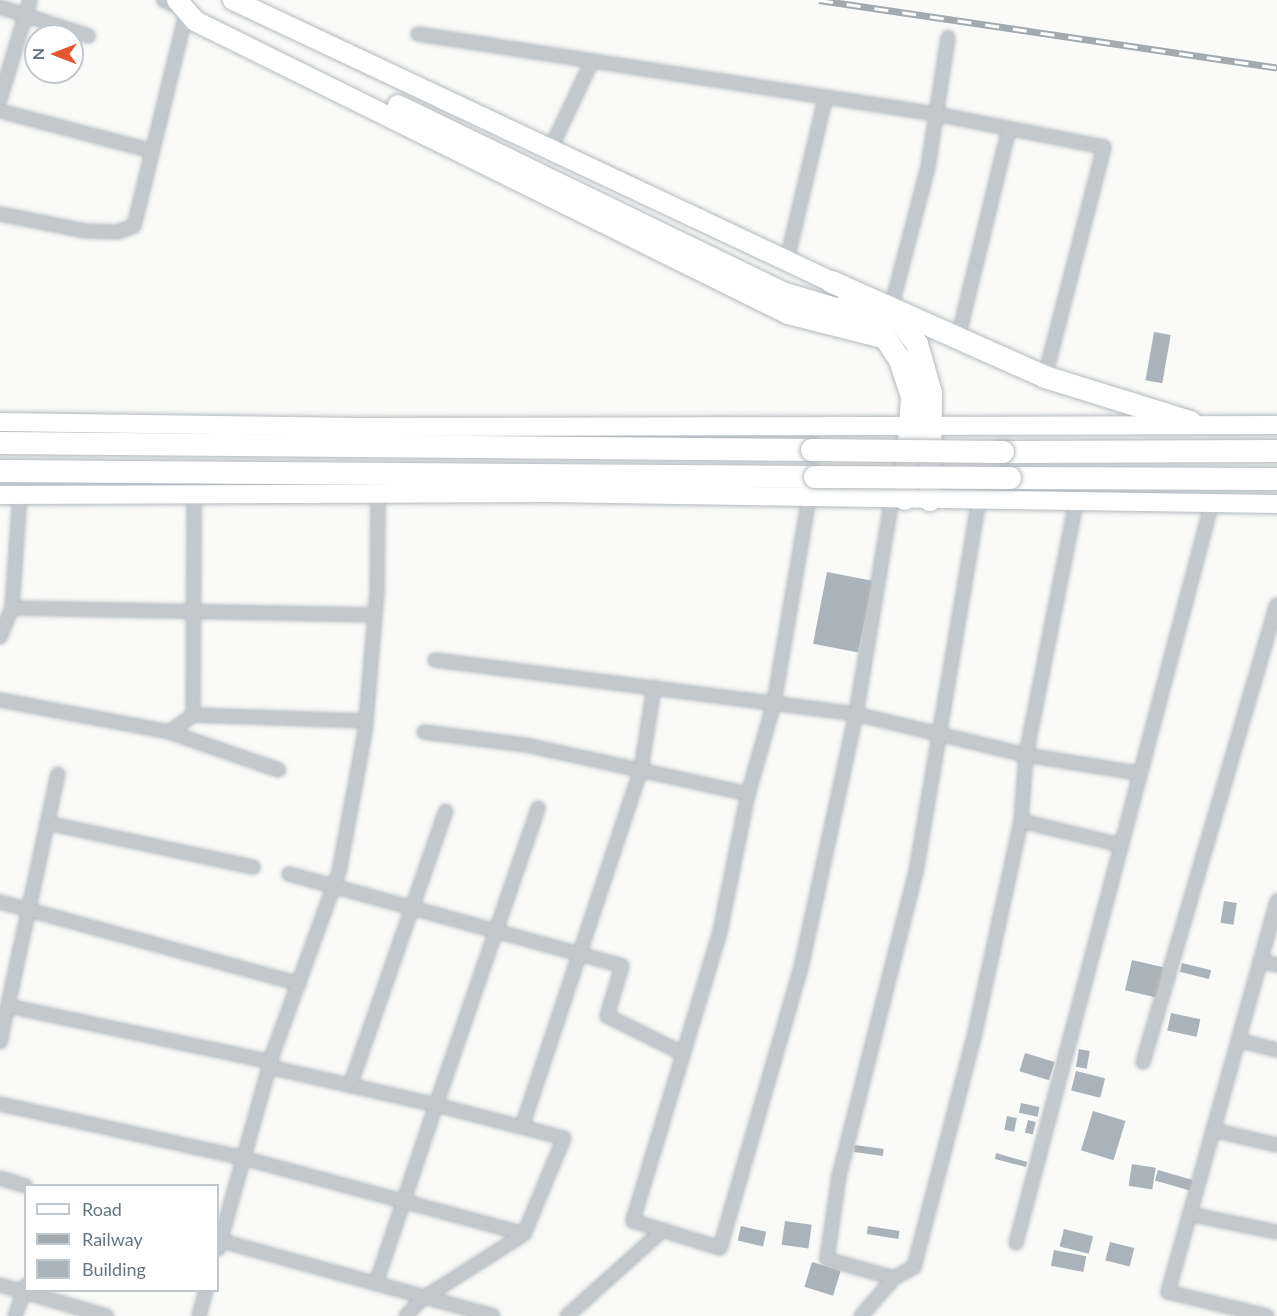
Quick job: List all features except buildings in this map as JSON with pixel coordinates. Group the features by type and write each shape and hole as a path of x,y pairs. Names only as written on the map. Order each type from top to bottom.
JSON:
{"highway":[{"path":"832,282 882,314 1046,377 1190,422"},
{"path":"882,314 886,339 900,360 922,425 899,499"},
{"path":"882,314 925,366 922,425 930,500"},
{"path":"0,443 1003,452 1277,451"},
{"path":"0,471 812,487 1010,478 1277,479"}],"main road":[{"path":"233,0 551,148 706,226 787,260 832,282"},
{"path":"185,8 523,165 786,293 882,314"},
{"path":"185,8 788,314 886,339"}],"street":[{"path":"0,99 30,0"},
{"path":"0,214 86,231 117,232 134,226 185,8 163,0"},
{"path":"0,7 88,36"},
{"path":"418,34 825,99 936,114 1008,132 1104,147 1046,377"},
{"path":"882,314 928,167 948,38"},
{"path":"551,148 592,61"},
{"path":"787,260 825,99"},
{"path":"0,111 152,151"},
{"path":"957,342 1008,132"},
{"path":"0,422 922,425 1190,422 1277,425"},
{"path":"812,487 774,703 748,794 720,932 633,1221 720,1248 802,963 856,714 899,499"},
{"path":"0,495 194,497 812,487 899,499 1277,504"},
{"path":"0,637 12,608 20,495"},
{"path":"219,1240 270,1065 334,885 366,721 375,615 378,495"},
{"path":"193,715 194,497"},
{"path":"894,1278 827,1259 839,1176 916,872 979,500"},
{"path":"861,1316 894,1278 914,1267 974,1037 1021,821 1026,755 1076,502"},
{"path":"1016,1244 1117,844 1212,503"},
{"path":"1143,1062 1277,605"},
{"path":"12,608 375,615"},
{"path":"435,660 856,714 1026,755 1137,773"},
{"path":"522,1127 641,771 654,687"},
{"path":"0,700 169,732 279,770"},
{"path":"169,732 193,715 366,721"},
{"path":"424,732 526,745 748,794"},
{"path":"0,1042 57,774"},
{"path":"376,1283 538,807"},
{"path":"350,1086 414,911 446,812"},
{"path":"1021,821 1117,844"},
{"path":"47,823 253,867"},
{"path":"289,874 334,885 414,911 580,953 622,966 607,1016 682,1053"},
{"path":"1267,1316 1168,1292 1277,901"},
{"path":"0,902 299,984"},
{"path":"1260,961 1277,965"},
{"path":"9,1006 270,1065 564,1138 524,1234 422,1299 406,1316"},
{"path":"1238,1041 1277,1050"},
{"path":"0,1104 243,1158 524,1234"},
{"path":"1213,1130 1277,1145"},
{"path":"0,1178 24,1184"},
{"path":"1190,1214 1277,1232"},
{"path":"567,1316 663,1230"},
{"path":"219,1243 376,1283 422,1299 492,1316"},
{"path":"0,1285 24,1289 15,1316"},
{"path":"33,1292 106,1316"},
{"path":"198,1316 205,1292"}],"railway":[{"path":"819,0 1277,68"}]}
